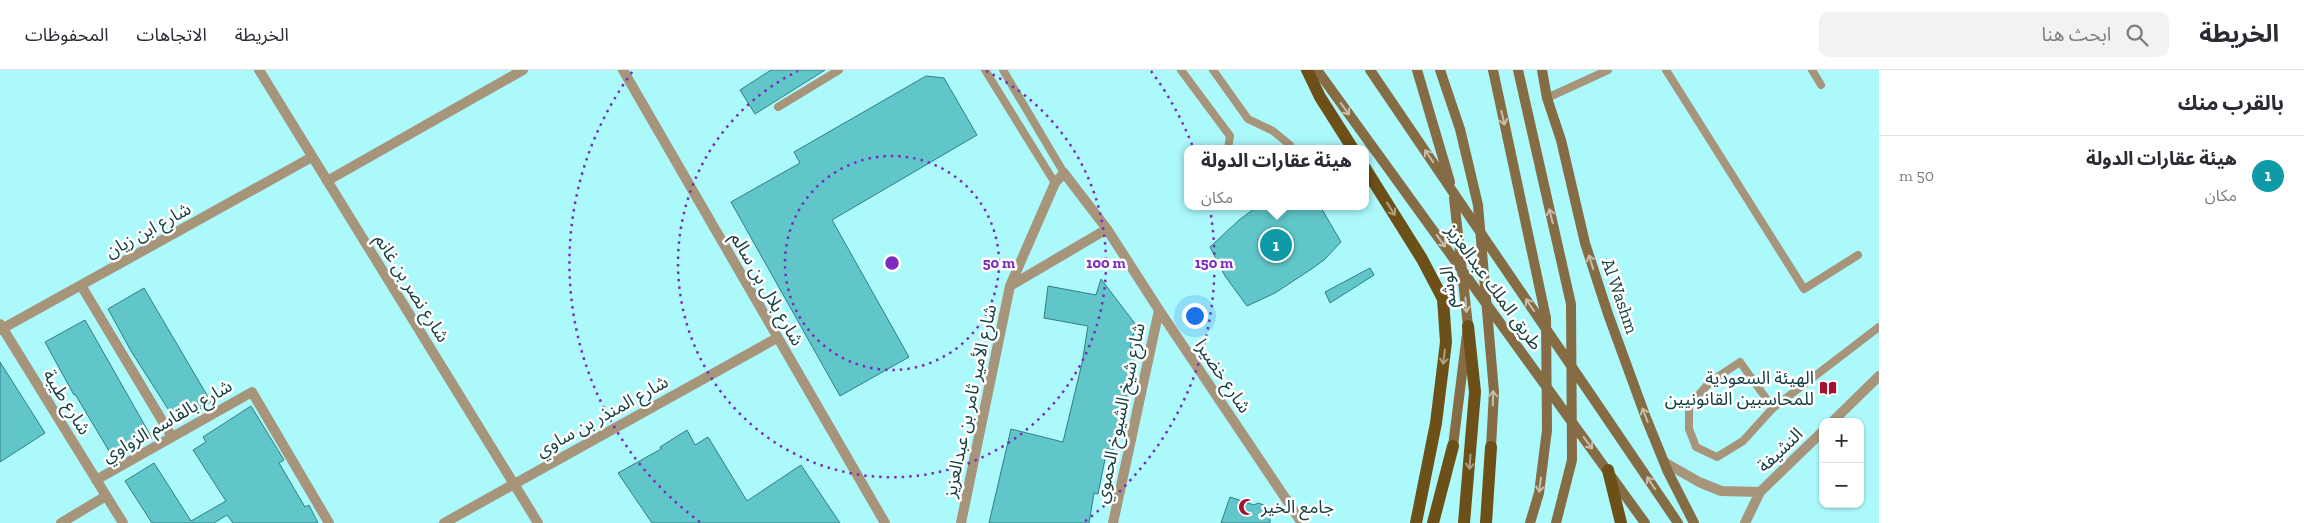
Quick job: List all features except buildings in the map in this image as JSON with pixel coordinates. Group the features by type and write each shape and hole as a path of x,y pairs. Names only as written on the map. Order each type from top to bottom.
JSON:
{"main road":[{"path":"1307,70 1320,97 1350,145"},
{"path":"1369,174 1422,259 1443,299 1446,342 1436,424 1416,523"},
{"path":"1464,523 1475,392 1468,326"},
{"path":"1433,523 1453,446"},
{"path":"1486,523 1491,447"},
{"path":"1608,470 1622,523"}],"street":[{"name":"شارع نصر بن غانم","path":"260,70 538,523"},
{"path":"327,181 523,70"},
{"name":"شارع بلال بن سالم","path":"623,70 885,523"},
{"name":"طريق الملك عبدالعزيز","path":"1317,70 1645,523"},
{"name":"طريق الملك عبدالعزيز","path":"1370,70 1678,523"},
{"name":"الوشم","path":"1417,70 1456,204 1468,326 1453,446"},
{"path":"1440,70 1460,129 1478,205 1494,392 1491,447"},
{"path":"1493,70 1546,318 1547,430 1539,493 1530,523"},
{"name":"Al Washm","path":"1542,70 1547,98 1561,140 1585,243 1621,349 1664,462 1694,523"},
{"path":"1519,72 1536,155 1571,304 1572,460 1556,523"},
{"name":"شارع ابن زيان","path":"1,328 82,286 312,157"},
{"name":"شارع الأمير ثامر بن عبدالعزيز","path":"961,523 1010,286 1055,184 1064,174"},
{"name":"شارع خضيرا","path":"1064,174 1108,229 1159,310 1302,523"},
{"name":"شارع الأمير ثامر بن عبدالعزيز","path":"1010,286 1108,229"},
{"path":"82,286 172,436"},
{"name":"شارع شيخ الشيوخ الحموي","path":"1113,523 1159,310"},
{"name":"شارع طيبة","path":"1,328 123,523"},
{"name":"شارع المنذر بن ساوي","path":"444,523 777,338"},
{"path":"1836,418 1879,376"},
{"name":"شارع بالقاسم الزواوي","path":"96,480 252,392 329,523"},
{"name":"النشيفة","path":"1760,492 1819,435"},
{"path":"1664,462 1699,482 1721,491 1760,492 1746,523"},
{"path":"61,523 106,496"}],"lane":[{"path":"778,107 839,70"},
{"path":"985,70 1055,184"},
{"path":"1003,70 1064,174"},
{"path":"1181,70 1230,136 1229,145"},
{"path":"1213,70 1248,119 1273,131 1290,145"},
{"path":"1547,98 1608,70"},
{"path":"1666,70 1804,289 1858,256"},
{"path":"1812,70 1821,85"},
{"path":"1773,408 1740,362 1710,382 1689,406 1689,429 1696,446 1717,457 1743,441 1773,408 1879,327"}],"place":[{"name":"هيئة عقارات الدولة","path":"1276,245"},
{"name":"الهيئة السعودية للمحاسبين القانونيين","path":"1828,388"},
{"name":"جامع الخير","path":"1247,507"}]}
